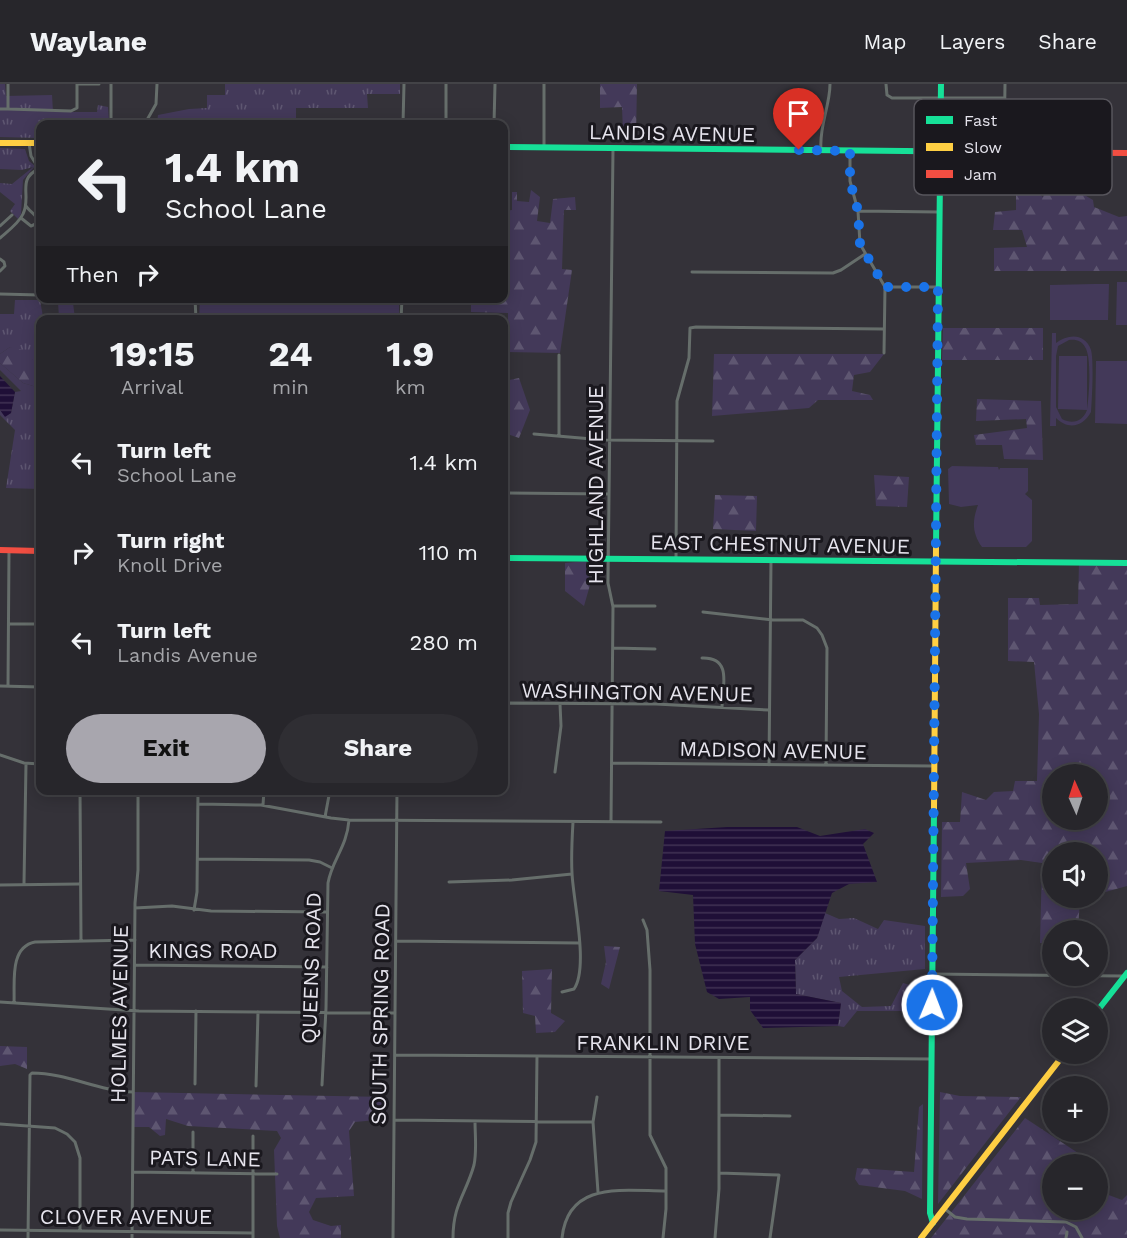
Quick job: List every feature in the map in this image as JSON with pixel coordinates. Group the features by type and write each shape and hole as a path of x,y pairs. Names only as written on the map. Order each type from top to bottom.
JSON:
{"main road":[{"path":"940,98 941,84"},
{"path":"0,143 36,143"},
{"name":"LANDIS AVENUE","path":"508,147 914,152"},
{"name":"LANDIS AVENUE","path":"1112,153 1127,153"},
{"path":"933,1223 930,1213 939,195"},
{"path":"0,550 36,551"},
{"name":"EAST CHESTNUT AVENUE","path":"508,558 1127,563"},
{"path":"1108,998 1126,975"},
{"path":"921,1238 1056,1064"}],"street":[{"path":"8,84 8,109"},
{"path":"0,109 71,111 77,108 77,84 99,84"},
{"path":"111,84 111,120"},
{"path":"147,120 156,104 157,84"},
{"path":"404,84 404,120"},
{"path":"446,84 446,120"},
{"path":"494,120 495,84"},
{"path":"544,84 544,148"},
{"path":"821,150 821,134 830,84"},
{"path":"886,84 887,96 892,98 1005,98 1005,84"},
{"path":"29,143 31,156 36,163"},
{"name":"HIGHLAND AVENUE","path":"611,822 613,606 609,589 609,494 613,149"},
{"path":"850,151 850,181 858,211 858,238 885,287 884,353"},
{"path":"0,238 21,218 26,205 27,179 36,170"},
{"path":"26,205 28,210 36,215"},
{"path":"858,211 939,212"},
{"path":"0,226 12,215"},
{"path":"21,218 31,226 36,223"},
{"path":"4,222 11,228"},
{"path":"692,272 832,273 841,270 865,254"},
{"path":"0,259 5,266 0,271"},
{"path":"885,287 938,287"},
{"path":"0,294 36,295"},
{"path":"676,559 677,401 689,358 690,328 884,329"},
{"path":"559,355 559,436"},
{"path":"534,434 610,440 713,441"},
{"path":"508,493 609,494"},
{"path":"8,686 9,550"},
{"path":"769,765 771,560"},
{"path":"613,606 655,606"},
{"path":"703,612 770,620 802,620 817,628 827,648 826,765"},
{"path":"9,624 36,624"},
{"path":"613,648 655,649"},
{"path":"702,658 715,659 721,664 722,707"},
{"path":"0,686 36,687"},
{"name":"WASHINGTON AVENUE","path":"508,704 612,704 769,710"},
{"path":"555,772 561,726 560,704"},
{"path":"0,755 26,764 36,764"},
{"name":"MADISON AVENUE","path":"612,763 933,766"},
{"path":"24,883 26,764"},
{"path":"80,795 81,940"},
{"name":"HOLMES AVENUE","path":"132,1238 138,795"},
{"path":"194,910 197,892 198,795"},
{"path":"263,805 264,795"},
{"path":"325,817 329,795"},
{"name":"SOUTH SPRING ROAD","path":"393,1238 397,795"},
{"path":"198,804 263,805 349,820 661,822"},
{"name":"QUEENS ROAD","path":"322,1085 328,883 332,868 344,846 349,820"},
{"path":"562,992 571,991 578,981 579,943 572,874 573,822"},
{"path":"198,859 309,860 332,868"},
{"path":"449,882 512,880 572,874"},
{"path":"0,885 79,884"},
{"path":"135,908 172,906 194,910 327,912"},
{"path":"643,920 647,930 649,958 650,1135 666,1168 663,1238"},
{"path":"14,1003 17,955 25,945 35,942 135,939"},
{"path":"396,941 579,943"},
{"name":"KINGS ROAD","path":"135,965 327,967"},
{"path":"932,974 1126,975"},
{"path":"0,1002 134,1011 395,1013"},
{"path":"195,1084 196,1011"},
{"path":"256,1086 258,1012"},
{"name":"FRANKLIN DRIVE","path":"394,1055 932,1059"},
{"path":"508,1238 508,1213 511,1202 534,1150 537,1122 537,1056"},
{"path":"715,1238 719,1202 719,1058"},
{"path":"28,1238 30,1077 32,1073 60,1076 108,1090 134,1092"},
{"path":"597,1097 592,1122 598,1192"},
{"path":"719,1116 790,1116"},
{"path":"394,1120 592,1122"},
{"path":"453,1238 456,1207 475,1160 475,1121"},
{"path":"0,1124 46,1127 61,1130 70,1136 79,1150 80,1231"},
{"path":"193,1132 193,1173"},
{"path":"253,1136 253,1238"},
{"name":"PATS LANE","path":"133,1173 277,1174"},
{"path":"719,1173 779,1175 770,1238"},
{"path":"562,1238 565,1222 572,1209 581,1200 598,1192 666,1191"},
{"path":"944,1209 967,1220 1066,1222 1076,1227 1082,1238"},
{"name":"CLOVER AVENUE","path":"0,1230 253,1233"},
{"path":"1066,1238 1067,1232"}],"green space":[{"path":"0,84 5,84 6,96 52,95 53,112 97,112 98,105 108,107 109,120 36,120 36,138 0,137"},
{"path":"225,84 400,84 400,94 367,94 368,108 296,108 296,120 157,120 158,115 207,108 207,95 225,95"},
{"path":"600,84 637,84 636,136 623,132 622,107 600,108"},
{"path":"0,148 25,149 29,161 35,166 23,180 21,214 18,219 10,211 15,204 0,192 0,183 12,184 33,167 22,170 0,169"},
{"path":"531,190 540,197 537,221 550,223 553,199 575,197 576,210 564,210 562,269 572,270 560,353 508,352 508,313 471,312 471,303 508,303 508,210 512,210 512,192 517,192 517,201 529,202"},
{"path":"1016,195 1043,197 1043,195 1084,195 1093,200 1094,207 1119,217 1127,216 1127,271 994,271 994,248 1027,247 1022,230 993,230 995,212 1016,210"},
{"path":"1117,282 1127,282 1127,325 1116,325"},
{"path":"1109,284 1108,320 1050,320 1050,285"},
{"path":"15,300 36,300 36,303 41,303 43,315 36,315 36,360 10,347 0,354 0,314 14,314"},
{"path":"58,303 73,303 74,315 59,315"},
{"path":"200,303 399,303 399,315 199,315"},
{"path":"943,328 1043,328 1043,360 942,360"},
{"path":"1052,333 1056,333 1056,343 1066,338 1076,337 1085,340 1091,350 1093,371 1091,412 1080,424 1065,424 1056,418 1056,426 1050,426","holes":["1072,340 1084,345 1087,352 1089,368 1087,409 1087,356 1059,356 1058,409 1087,410 1083,417 1074,422 1062,419 1056,407 1058,346"]},
{"path":"10,347 24,350 33,360 36,360 36,387 23,383 0,363 0,354"},
{"path":"714,354 884,354 870,372 854,375 852,391 870,395 873,400 818,400 809,408 712,416"},
{"path":"1096,361 1127,361 1127,424 1095,423"},
{"path":"0,363 23,383 36,387 36,489 6,488 15,430 0,415 0,410 5,416 11,413 15,392 21,391 0,370"},
{"path":"519,378 530,410 519,438 508,434 508,380"},
{"path":"977,399 1041,401 1043,460 1004,459 1002,445 976,445 974,435 1027,428 1026,419 976,421"},
{"path":"952,466 998,467 999,470 1000,468 1028,468 1028,491 1025,494 1032,500 1032,541 1026,547 982,547 976,537 974,527 978,505 961,507 949,504 948,469"},
{"path":"874,475 909,477 907,507 876,506"},
{"path":"715,495 757,496 756,531 713,529"},
{"path":"586,561 590,585 584,606 565,591 565,563"},
{"path":"1079,563 1127,563 1127,886 1108,891 1108,842 1042,842 1042,863 1021,860 966,863 970,889 963,896 941,897 942,822 960,822 962,792 986,800 994,792 1013,791 1015,781 1037,781 1039,714 1034,662 1008,661 1008,598 1039,598 1040,605 1078,604"},
{"path":"1042,863 1042,908 1079,908 1079,920 1042,920 1042,943 1040,943"},
{"path":"825,913 839,919 854,918 878,929 884,920 925,926 925,969 839,977 842,991 862,1007 891,1006 903,983 924,989 924,1011 857,1011 844,1027 838,1026 841,1003 796,994 795,960 817,938"},
{"path":"604,946 620,947 609,989 601,984 606,962"},
{"path":"552,969 551,1013 565,1021 555,1032 536,1033 535,1016 523,1013 522,971"},
{"path":"0,1046 27,1047 27,1069 15,1064 0,1066"},
{"path":"133,1092 387,1097 386,1119 355,1122 349,1131 354,1196 316,1198 309,1212 313,1220 331,1226 341,1225 341,1238 280,1238 277,1226 274,1150 281,1138 277,1131 188,1126 166,1119 165,1135 160,1136 149,1127 132,1127"},
{"path":"940,1092 960,1096 1021,1097 938,1204"},
{"path":"923,1104 922,1199 905,1191 859,1185 855,1179 857,1168 914,1172 919,1107"},
{"path":"1025,1118 1042,1129 1042,1142 1061,1142 1078,1153 1042,1154 1042,1220 1108,1220 1108,1195 1122,1200 1127,1195 1127,1238 931,1238"}],"shaded area":[{"path":"0,376 15,392 11,413 5,417 0,410"},
{"path":"727,827 797,827 820,836 865,829 874,833 863,844 877,882 849,884 832,893 817,938 795,960 796,994 841,1003 838,1026 763,1028 750,1010 750,997 719,999 707,992 695,944 693,895 659,891 665,831"}],"traffic: fast":[{"path":"941,84 941,99"},
{"path":"508,147 914,151"},
{"path":"936,547 940,195"},
{"path":"508,558 1127,563"},
{"path":"933,1223 930,1213 934,809"},
{"path":"1107,998 1127,973"}],"traffic: slow":[{"path":"0,143 36,143"},
{"path":"934,809 936,547"},
{"path":"921,1238 1056,1064"}],"traffic: jam":[{"path":"1112,153 1127,153"},
{"path":"0,550 36,551"}],"route":[{"path":"799,150 850,151 850,181 858,211 858,238 863,252 885,287 938,287 932,1005"}]}
